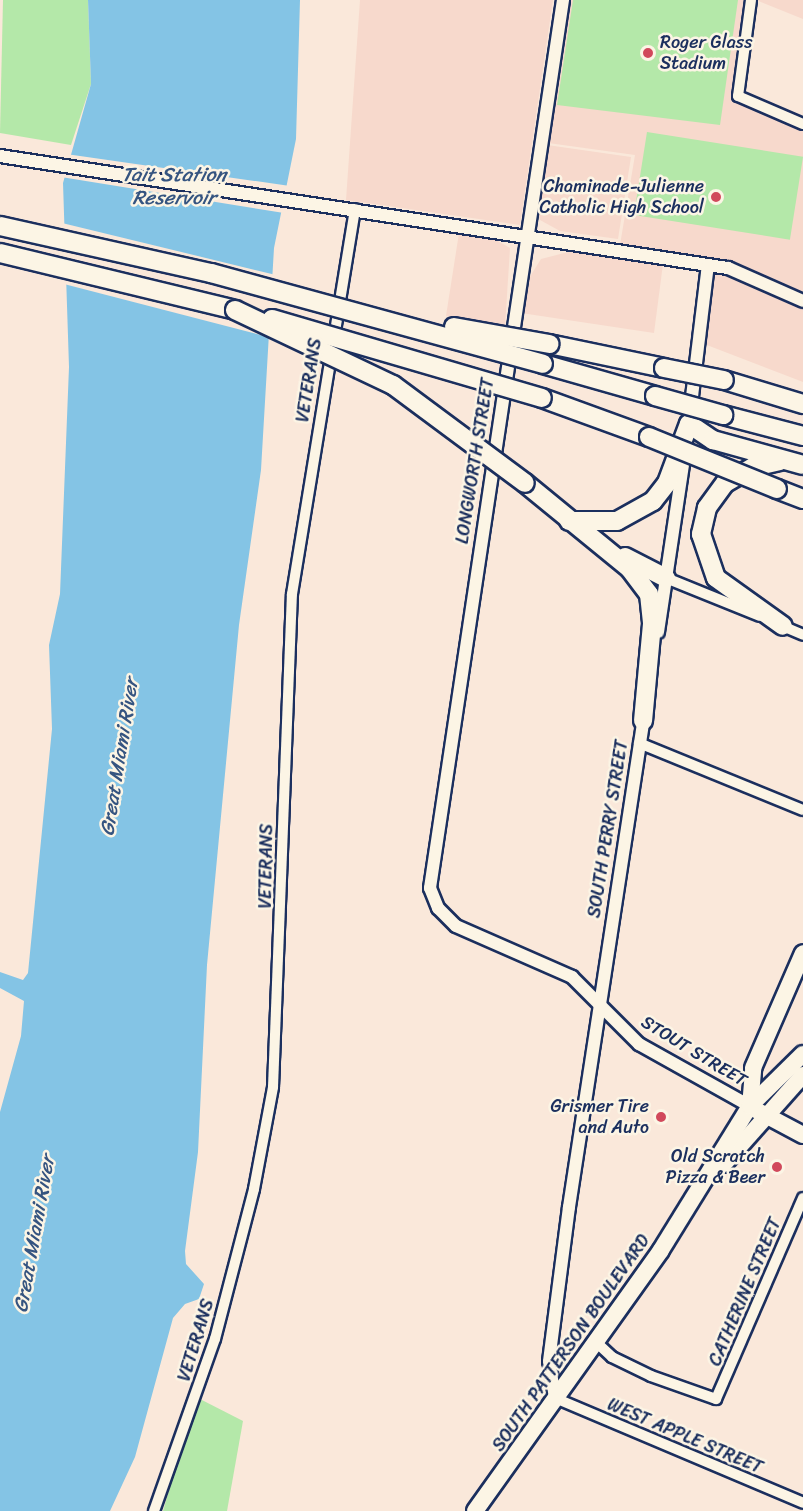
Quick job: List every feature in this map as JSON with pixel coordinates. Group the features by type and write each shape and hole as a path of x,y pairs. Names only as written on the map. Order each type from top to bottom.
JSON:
{"highway":[{"path":"0,226 357,311 803,436"},
{"path":"0,253 369,344 542,398 649,437 803,499"},
{"path":"235,310 393,385 525,483 630,569 648,594 652,624 643,721"},
{"path":"357,311 549,344 724,380 803,404"},
{"path":"569,520 617,521 653,501 667,483 688,424 713,440 803,465"},
{"path":"783,626 716,578 701,534 707,508 725,483 753,467 784,460"},
{"path":"592,538 666,578"}],"main road":[{"path":"750,1106 753,1068 803,952"},
{"name":"SOUTH PATTERSON BOULEVARD","path":"475,1511 696,1197 750,1106 803,1054"},
{"name":"SOUTH PATTERSON BOULEVARD","path":"696,1197 803,1075"},
{"name":"STOUT STREET","path":"750,1106 803,1135"}],"street":[{"name":"LONGWORTH STREET","path":"450,921 433,900 429,878 563,0"},
{"path":"751,0 738,96 803,124"},
{"path":"0,156 355,209 526,239 728,268 803,301"},
{"name":"VETERANS","path":"154,1511 214,1339 254,1189 271,1094 291,594 355,209"},
{"name":"SOUTH PERRY STREET","path":"555,1398 549,1360 639,743 666,578 708,265"},
{"path":"666,578 803,634"},
{"path":"639,743 803,810"},
{"name":"STOUT STREET","path":"450,921 572,977 601,1002 639,1044 750,1106"},
{"name":"CATHERINE STREET","path":"596,1342 612,1357 651,1376 716,1400 803,1198"},
{"name":"WEST APPLE STREET","path":"555,1398 803,1503"}],"shaded area":[{"path":"360,0 553,0 520,225 346,200"},
{"name":"Chaminade-Julienne Catholic High School","path":"563,0 751,0 738,96 803,124 803,382 699,342 708,265 619,251 635,155 541,142"},
{"path":"756,0 803,0 803,19"},
{"path":"547,145 631,157 618,239 560,231 540,220 537,209"},
{"path":"459,233 496,240 510,248 505,327 446,316"},
{"path":"572,251 663,264 654,333 521,313 526,283 541,259"}],"green space":[{"path":"3,0 88,0 91,84 71,145 0,133"},
{"name":"Roger Glass Stadium","path":"573,0 738,0 720,125 557,105"},
{"path":"647,132 803,157 790,240 634,215"},
{"path":"196,1397 243,1421 227,1511 163,1511"}],"water":[{"name":"Tait Station Reservoir","path":"88,0 300,0 296,139 274,248 261,470 239,625 207,965 198,1152 185,1251 186,1264 204,1284 199,1299 185,1304 173,1318 135,1457 110,1511 0,1511 0,1112 21,1036 24,1001 0,988 0,972 23,980 28,973 52,729 49,645 60,594 69,367 63,183 91,84"}],"pier":[{"path":"66,154 290,186 284,213 61,177"},
{"path":"62,223 276,275 272,338 64,284"}],"place":[{"name":"Roger Glass Stadium","path":"648,53"},
{"name":"Chaminade-Julienne Catholic High School","path":"716,197"},
{"name":"Grismer Tire and Auto","path":"661,1117"},
{"name":"Old Scratch Pizza & Beer","path":"777,1167"}],"water label":[{"name":"Great Miami River","path":"119,757"},
{"name":"Great Miami River","path":"34,1234"}]}
